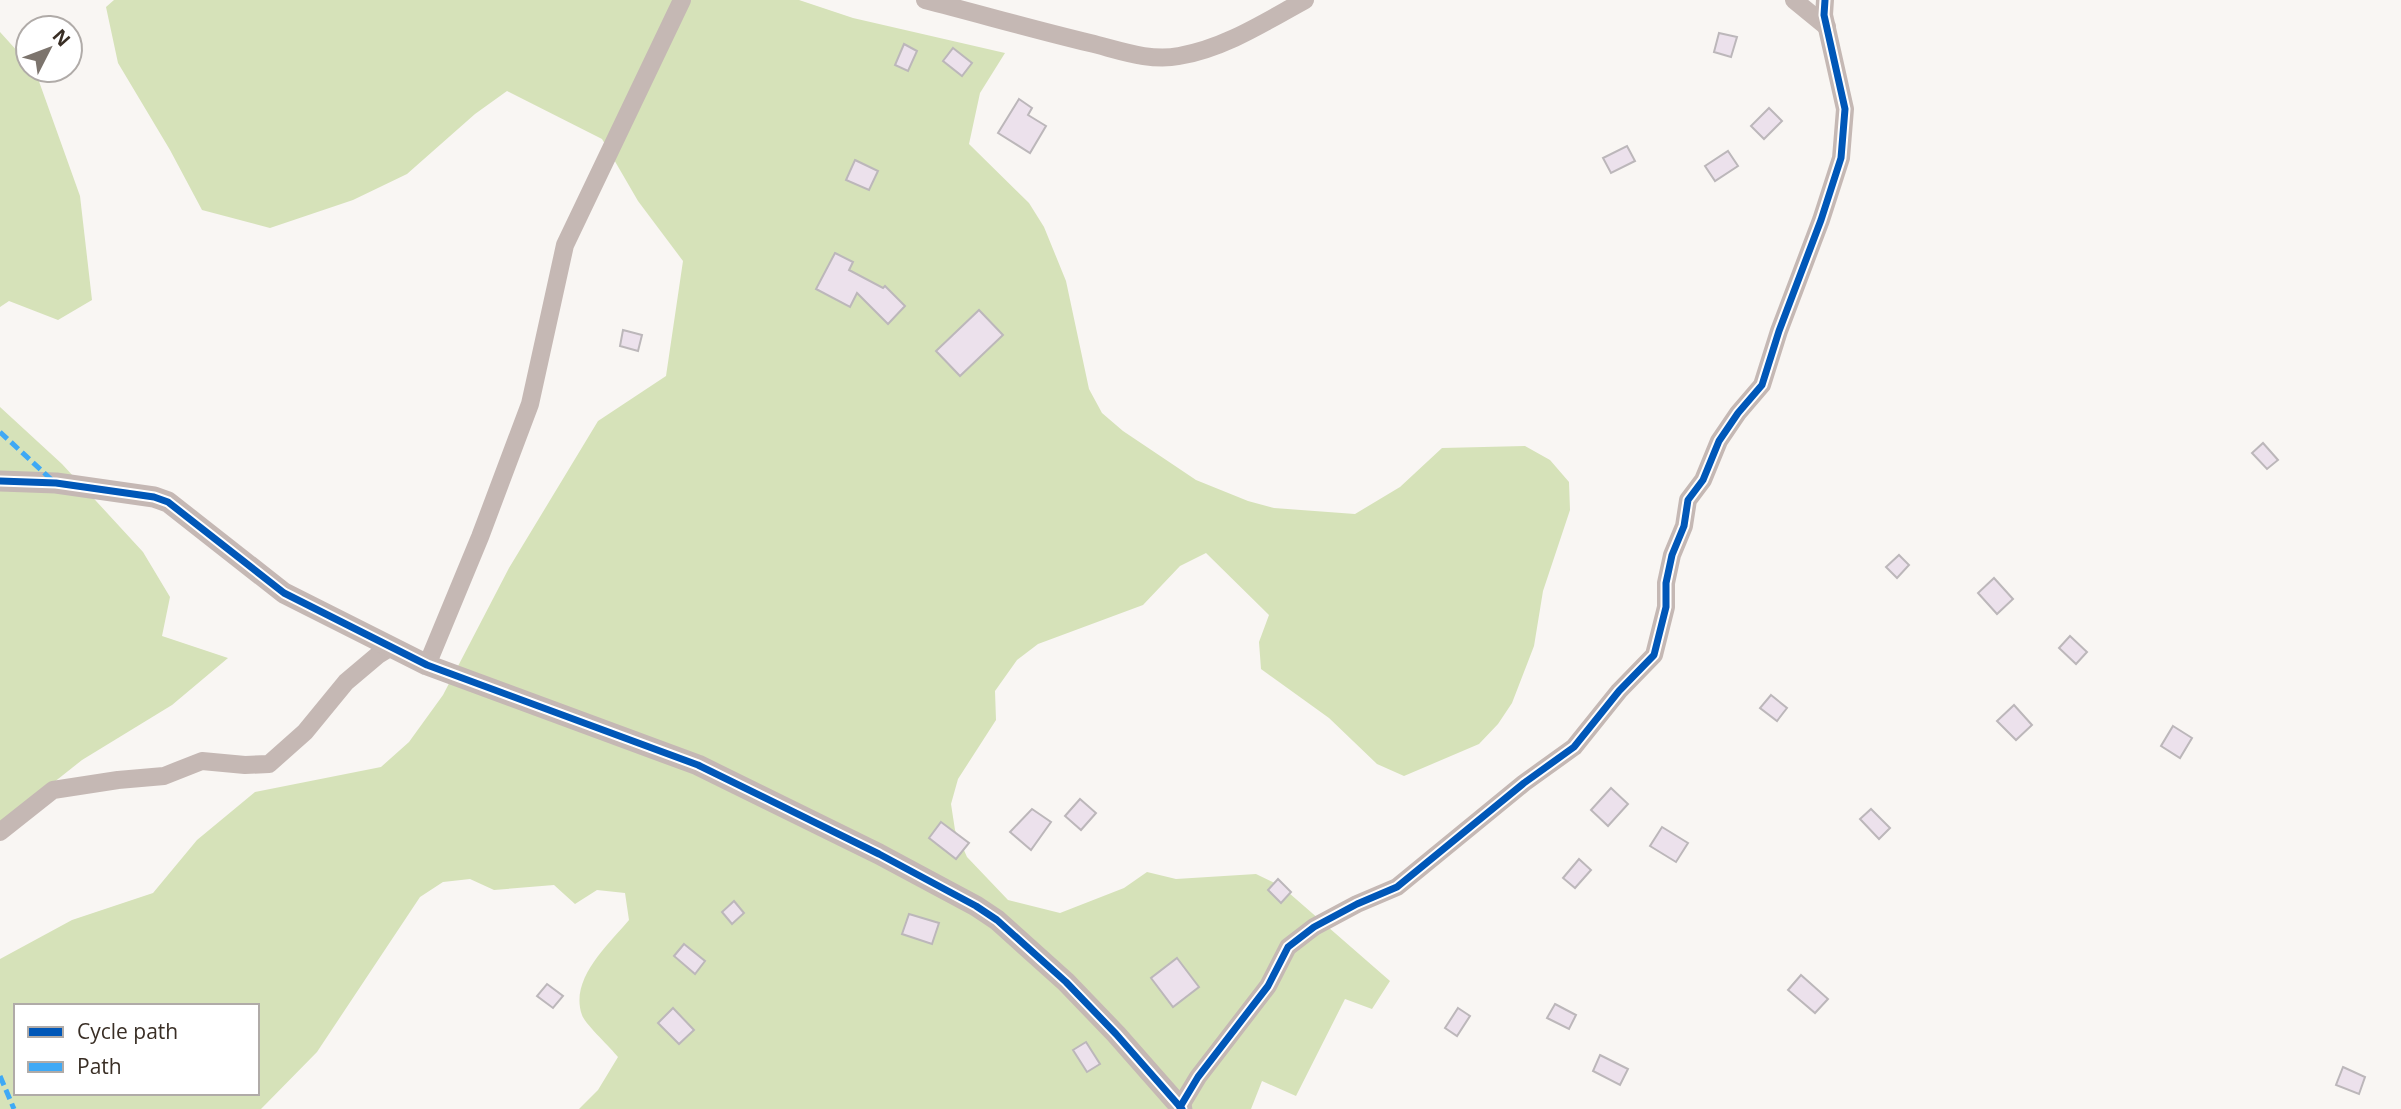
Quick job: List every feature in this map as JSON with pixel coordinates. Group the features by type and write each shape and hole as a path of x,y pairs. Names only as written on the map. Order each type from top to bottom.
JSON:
{"street":[{"path":"427,665 480,537 530,404 565,245 682,0"},
{"path":"925,0 1146,57 1176,57 1207,50 1246,33 1305,0"},
{"path":"1794,0 1827,27"},
{"path":"0,481 56,483 154,497 168,502 284,593 427,665 698,765 976,906 997,920 1066,982 1181,1108 1198,1077 1268,986 1288,947 1314,927 1396,887 1524,783 1574,747 1619,691 1654,655 1666,607 1666,583 1672,555 1684,527 1688,500 1703,480 1719,441 1762,385 1841,158 1844,109 1827,27 1825,0"},
{"path":"0,832 53,790 164,776 202,761 269,764 304,733 346,682 391,647"}],"green space":[{"path":"114,0 799,0 853,18 1005,53 980,93 969,144 1029,203 1044,227 1066,281 1089,389 1102,413 1123,431 1196,480 1248,501 1274,508 1355,514 1400,487 1442,448 1525,446 1550,460 1569,482 1570,510 1543,591 1534,646 1512,703 1498,724 1479,744 1404,776 1377,764 1329,718 1261,669 1259,642 1269,615 1206,553 1180,566 1143,605 1038,644 1017,660 995,691 996,720 958,779 951,804 955,830 967,857 1008,900 1060,913 1124,888 1147,872 1176,879 1256,874 1281,886 1390,981 1372,1009 1345,999 1296,1096 1262,1081 1251,1109 579,1109 598,1090 618,1057 584,1019 579,1002 581,988 593,963 629,920 625,893 597,890 575,904 554,885 494,890 470,879 443,882 420,897 317,1052 261,1109 0,1109 0,959 72,920 153,893 197,840 255,792 381,767 409,742 443,695 509,568 598,421 666,376 683,261 638,201 602,139 507,91 475,114 407,174 353,200 270,228 202,210 118,63 106,7"},
{"path":"0,32 14,48 14,84 40,84 80,196 92,300 58,320 9,301 0,307"},
{"path":"0,407 62,464 143,552 170,597 162,636 228,658 172,705 82,760 0,825"}],"building":[{"path":"1719,33 1737,37 1731,57 1714,52"},
{"path":"904,44 917,51 908,71 895,65"},
{"path":"953,48 972,63 962,76 943,61"},
{"path":"1019,99 1032,108 1028,115 1046,126 1030,153 998,133"},
{"path":"1769,108 1782,121 1764,139 1751,126"},
{"path":"1627,146 1635,161 1611,173 1603,158"},
{"path":"1728,151 1738,166 1715,181 1705,166"},
{"path":"855,160 878,171 869,190 846,180"},
{"path":"835,253 853,262 849,270 883,288 885,286 905,306 888,324 857,293 850,307 816,289"},
{"path":"979,310 1003,335 960,376 936,351"},
{"path":"623,330 642,335 638,351 620,346"},
{"path":"2263,443 2278,460 2267,469 2252,453"},
{"path":"1899,555 1909,565 1897,578 1886,567"},
{"path":"1994,578 2013,599 1997,614 1978,593"},
{"path":"2070,636 2087,652 2076,664 2059,648"},
{"path":"1771,695 1787,708 1777,721 1760,708"},
{"path":"2014,705 2032,725 2016,740 1997,721"},
{"path":"2173,726 2192,738 2180,758 2161,746"},
{"path":"1611,788 1628,804 1608,826 1591,810"},
{"path":"1080,799 1096,813 1081,830 1065,816"},
{"path":"1032,809 1051,822 1031,850 1010,832"},
{"path":"1871,809 1890,828 1879,839 1860,819"},
{"path":"941,822 969,843 956,859 929,838"},
{"path":"1662,827 1688,843 1676,862 1650,846"},
{"path":"1579,859 1591,870 1575,888 1563,878"},
{"path":"1278,879 1291,892 1281,903 1268,890"},
{"path":"734,901 744,913 732,924 722,912"},
{"path":"909,914 939,923 932,944 902,934"},
{"path":"684,944 705,961 695,974 674,956"},
{"path":"1177,958 1199,987 1173,1007 1151,978"},
{"path":"1801,975 1828,999 1815,1013 1788,990"},
{"path":"547,984 563,996 553,1008 537,996"},
{"path":"1555,1004 1576,1015 1569,1029 1547,1018"},
{"path":"673,1008 694,1030 679,1044 658,1023"},
{"path":"1458,1008 1470,1016 1457,1036 1445,1028"},
{"path":"1086,1042 1100,1064 1087,1072 1073,1050"},
{"path":"1600,1055 1628,1069 1620,1085 1593,1071"},
{"path":"2343,1067 2365,1077 2359,1094 2336,1085"}],"marked path":[{"path":"0,432 54,482"},
{"path":"0,1076 14,1109"}],"cycle path":[{"path":"1180,1107 1198,1077 1268,986 1288,947 1314,927 1397,887 1524,783 1574,747 1619,691 1654,655 1666,607 1666,583 1672,555 1684,526 1688,500 1703,480 1719,441 1762,385 1841,158 1845,109 1824,15 1825,0"},
{"path":"0,481 56,483 154,497 168,502 284,593 427,665 698,765 879,854 997,920 1066,982 1182,1109"}]}
